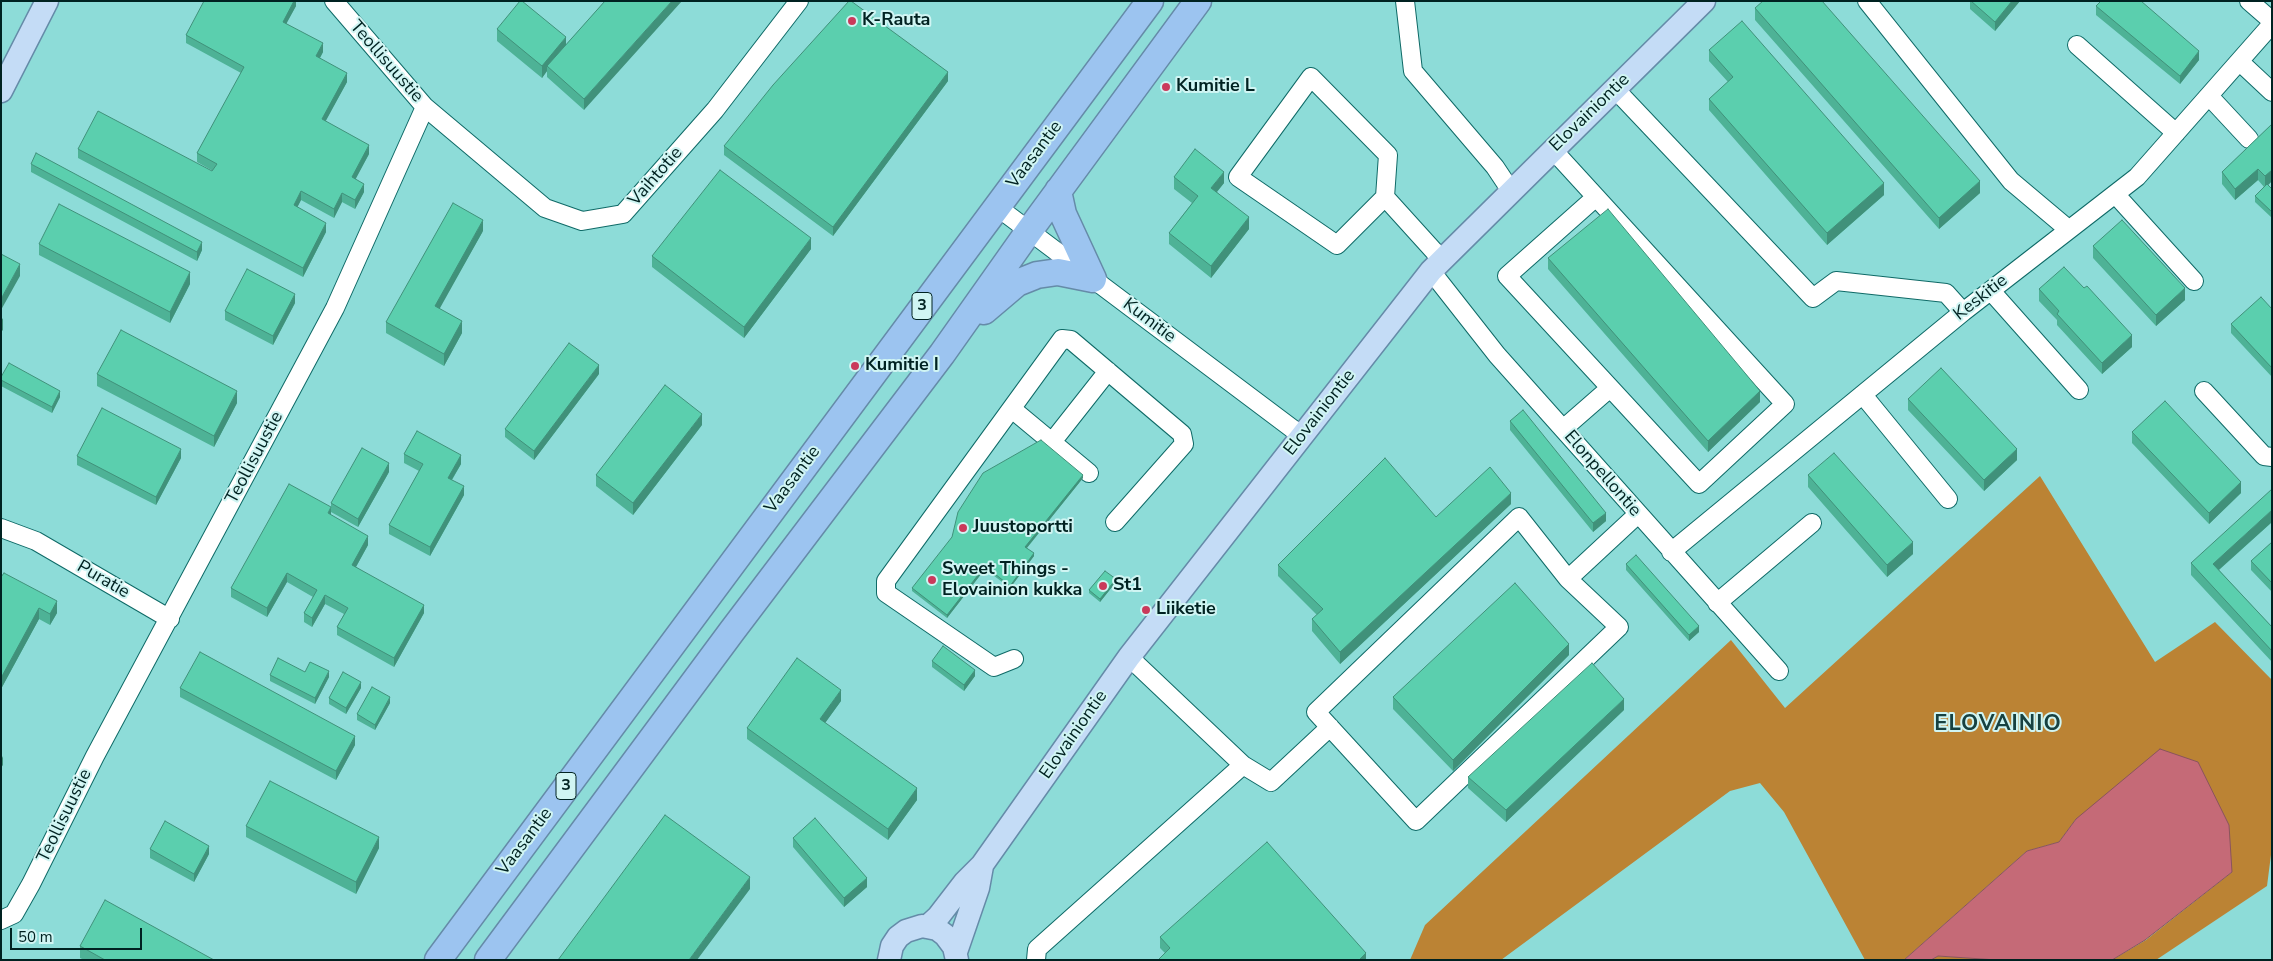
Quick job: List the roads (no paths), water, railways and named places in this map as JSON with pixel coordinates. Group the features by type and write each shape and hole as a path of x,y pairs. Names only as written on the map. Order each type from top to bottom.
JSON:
{"highway":[{"name":"Vaasantie","path":"438,960 1150,1"},
{"name":"3","path":"488,960 942,354 1029,231 1198,1"},
{"path":"1058,192 1063,214 1094,280"},
{"path":"942,354 992,304 1017,283 1037,275 1058,272 1094,280"}],"main road":[{"path":"1,91 47,1"},
{"name":"Elovainiontie","path":"927,926 938,917 982,865 1129,657 1436,266 1704,1"},
{"name":"Elovainiontie","path":"956,956 978,888 982,865"},
{"path":"888,959 892,946 902,934 916,927 927,926 937,929 945,935 956,956"}],"street":[{"name":"Teollisuustie","path":"1,920 14,914 32,884 94,756 170,618 335,308 425,107 334,1"},
{"name":"Vaihtotie","path":"425,107 545,208 582,221 623,214 715,110 799,1"},
{"path":"1404,1 1413,71 1495,167 1511,191"},
{"path":"1867,1 2011,181 2068,229"},
{"path":"2249,1 2272,22"},
{"name":"Keskitie","path":"1671,552 1963,312 2137,177 2240,62 2272,22"},
{"path":"2077,45 2176,133"},
{"path":"2240,62 2272,92"},
{"path":"1311,76 1388,155 1385,197 1338,245 1238,177 1311,76"},
{"path":"1615,89 1813,298 1836,281 1946,293 1963,312"},
{"path":"2209,96 2249,139"},
{"path":"1553,150 1596,197 1785,404 1699,484 1507,276 1596,197"},
{"path":"2116,195 2194,281"},
{"name":"Elonpellontie","path":"1385,197 1436,266 1497,355 1779,671"},
{"name":"Kumitie","path":"996,206 1302,436"},
{"path":"1991,291 2078,390"},
{"path":"1014,659 994,667 886,593 886,581 1062,339 1071,340 1182,434 1184,444 1115,522"},
{"path":"1052,442 1108,371"},
{"path":"1563,429 1610,388"},
{"path":"2204,391 2264,456 2272,457"},
{"path":"1863,395 1948,499"},
{"path":"1012,409 1089,473"},
{"path":"1568,579 1638,514"},
{"path":"1519,517 1568,579 1619,627 1416,821 1316,712 1519,517"},
{"path":"1717,602 1812,523"},
{"name":"Puratie","path":"1,528 36,541 170,618"},
{"path":"1129,657 1243,765 1270,782 1330,727"},
{"path":"1036,960 1037,949 1243,765"}],"place":[{"name":"K-Rauta","path":"852,21"},
{"name":"Kumitie L","path":"1166,87"},
{"name":"Kumitie I","path":"855,366"},
{"name":"Juustoportti","path":"963,528"},
{"name":"Sweet Things - Elovainion kukka","path":"932,580"},
{"name":"St1","path":"1103,586"},
{"name":"Liiketie","path":"1146,610"}],"district":[{"name":"ELOVAINIO","path":"1998,725"}]}
